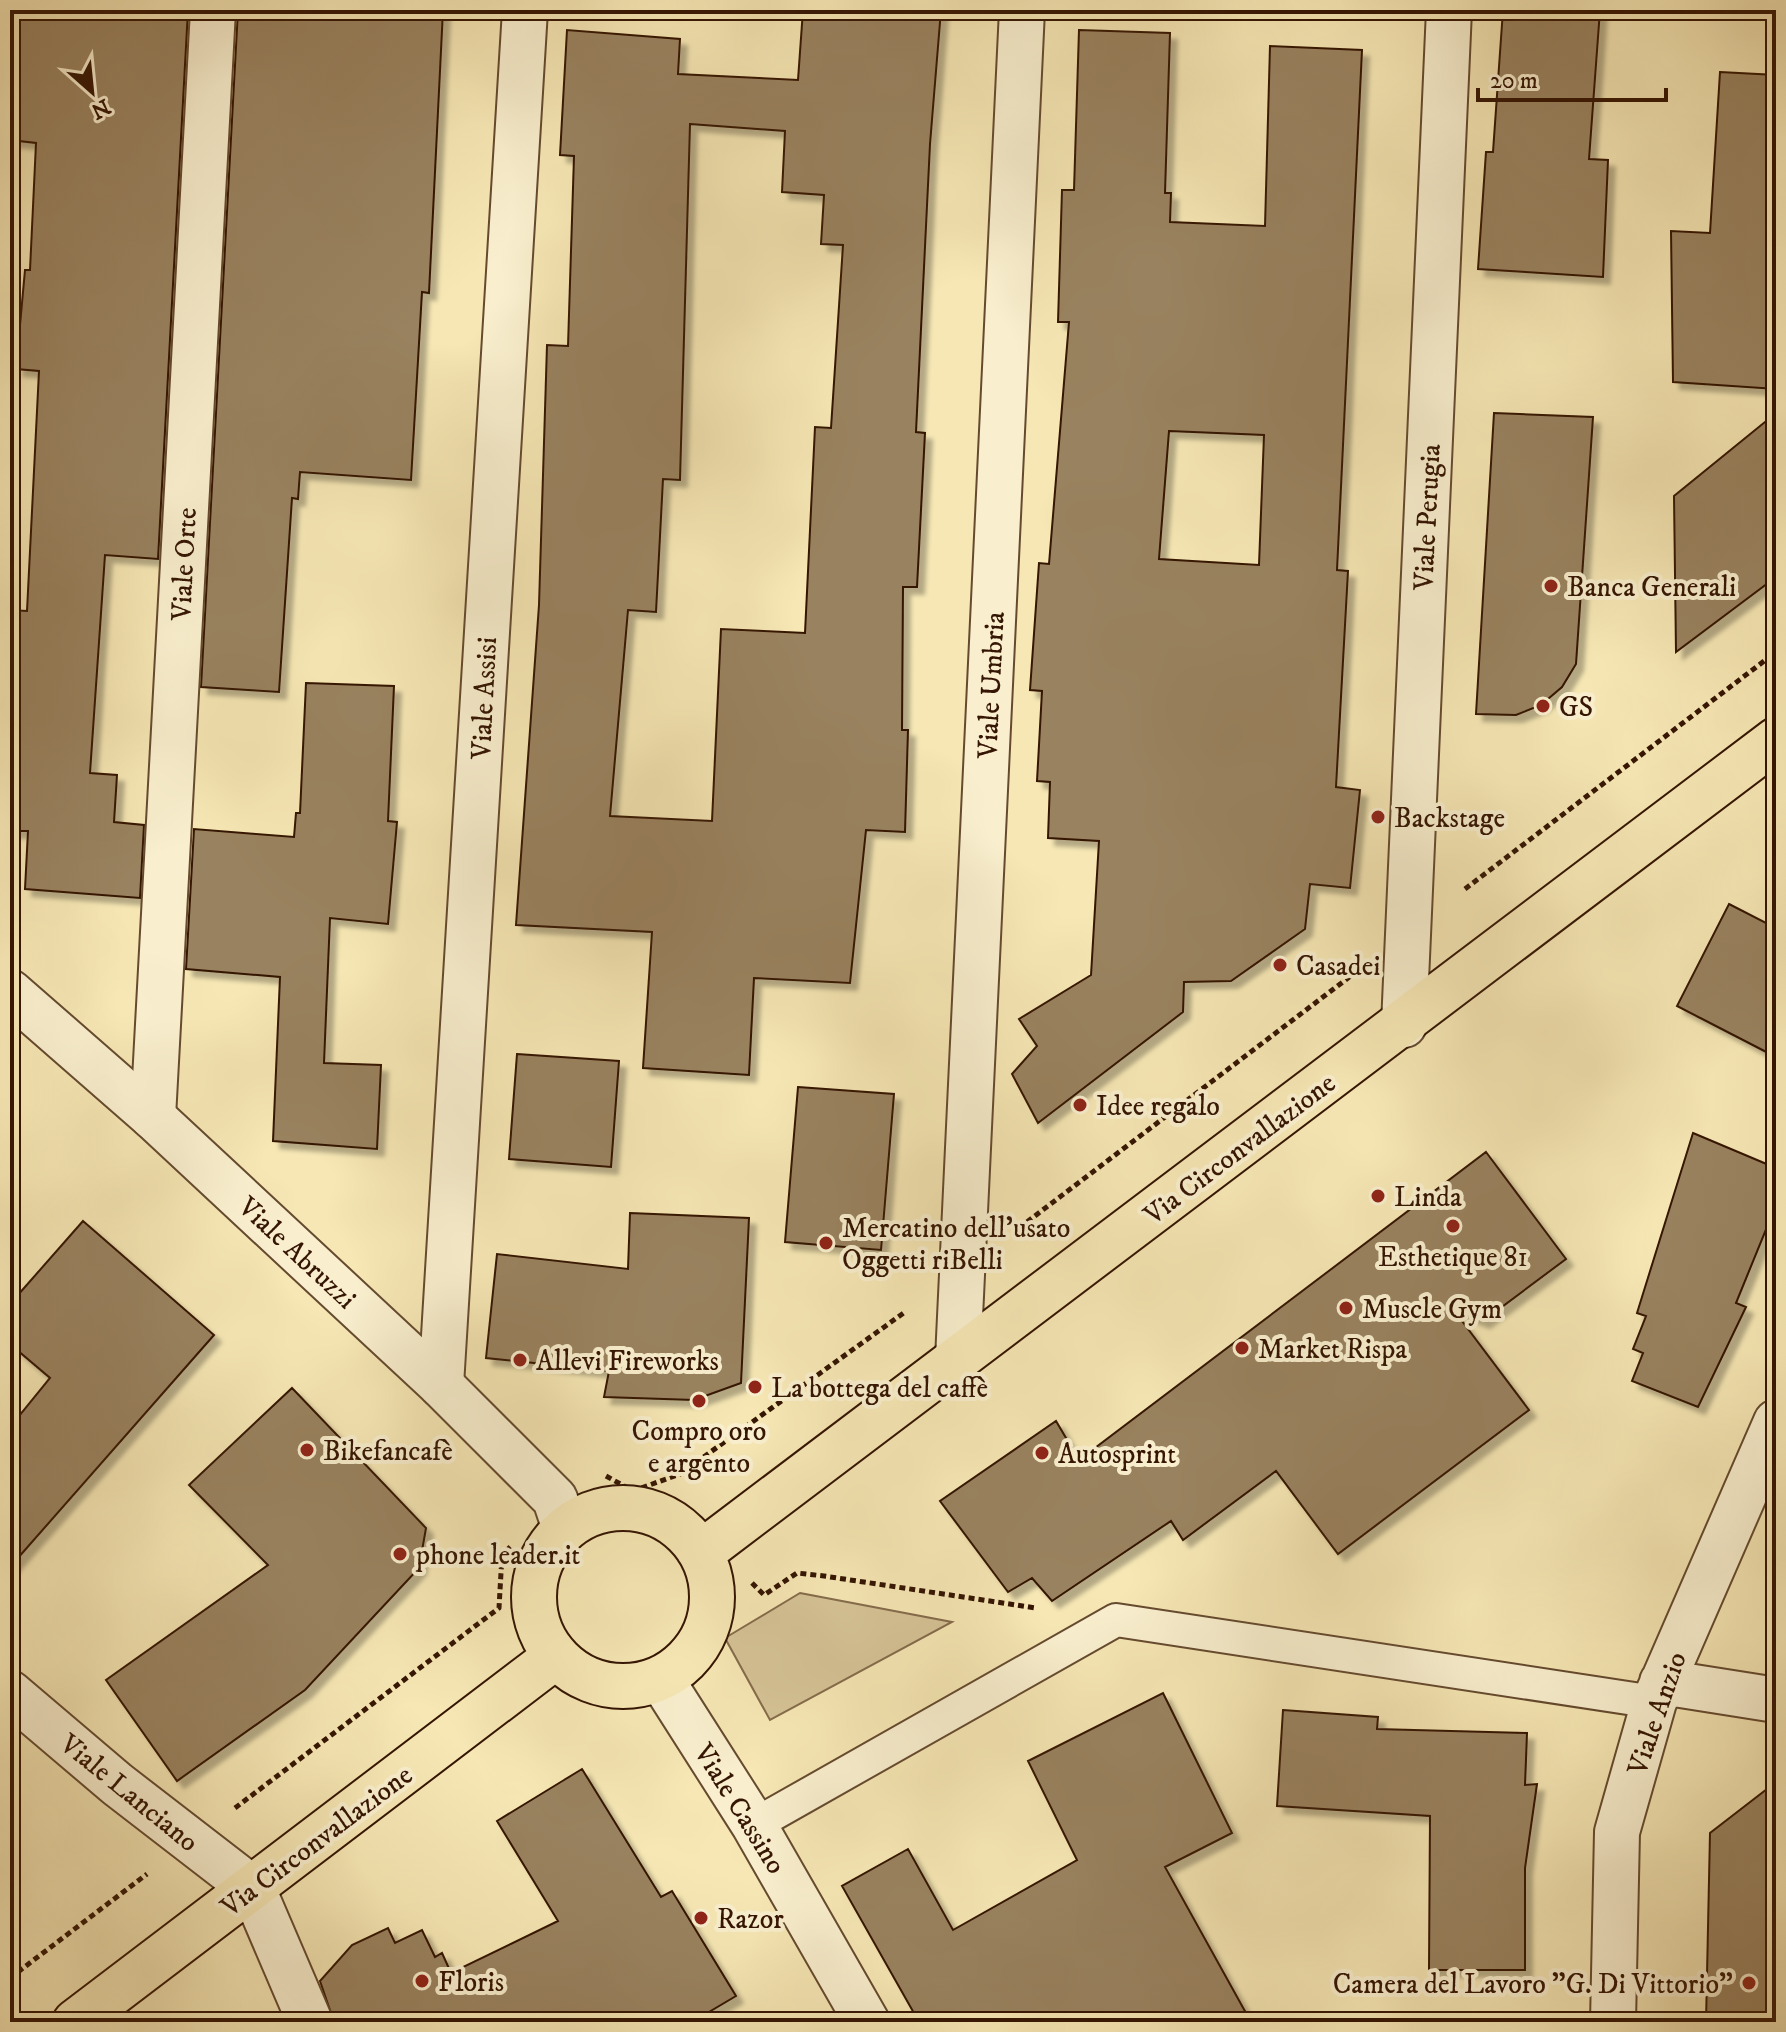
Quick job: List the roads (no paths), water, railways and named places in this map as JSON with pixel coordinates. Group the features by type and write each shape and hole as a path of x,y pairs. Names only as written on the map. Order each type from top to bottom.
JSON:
{"main road":[{"name":"Via Circonvallazione","path":"706,1546 1404,1025 1776,740"},
{"path":"622,1507 651,1512 706,1546 712,1607 703,1636 686,1662 661,1679 632,1687 603,1685 577,1675 555,1657 540,1632 533,1605 535,1576 560,1514 592,1513 622,1507"},
{"name":"Via Circonvallazione","path":"75,2022 555,1657"}],"street":[{"name":"Viale Orte","path":"153,1117 213,10"},
{"name":"Viale Assisi","path":"441,1385 525,10"},
{"name":"Viale Umbria","path":"958,1359 1022,10"},
{"name":"Viale Perugia","path":"1404,1025 1449,10"},
{"name":"Viale Abruzzi","path":"10,992 153,1117 441,1385 560,1514"},
{"name":"Viale Anzio","path":"1613,2022 1617,1832 1658,1692 1776,1422"},
{"name":"Viale Cassino","path":"661,1679 754,1825 867,2022"},
{"path":"1658,1692 1776,1700"},
{"name":"Viale Lanciano","path":"10,1693 253,1889"},
{"path":"253,1889 310,2022"}],"lane":[{"path":"754,1825 1116,1620 1658,1692"}],"place":[{"name":"Banca Generali","path":"1551,586"},
{"name":"GS","path":"1543,706"},
{"name":"Backstage","path":"1378,817"},
{"name":"Casadei","path":"1280,965"},
{"name":"Idee regalo","path":"1080,1105"},
{"name":"Linda","path":"1378,1196"},
{"name":"Esthetique 81","path":"1453,1226"},
{"name":"Mercatino dell'usato Oggetti riBelli","path":"826,1243"},
{"name":"Muscle Gym","path":"1346,1308"},
{"name":"Market Rispa","path":"1242,1348"},
{"name":"Allevi Fireworks","path":"520,1360"},
{"name":"La bottega del caffè","path":"755,1387"},
{"name":"Compro oro e argento","path":"699,1401"},
{"name":"Bikefancafè","path":"307,1450"},
{"name":"Autosprint","path":"1042,1453"},
{"name":"phone leader.it","path":"400,1554"},
{"name":"Razor","path":"701,1918"},
{"name":"Floris","path":"422,1981"},
{"name":"Camera del Lavoro \"G. Di Vittorio\"","path":"1749,1983"}]}
